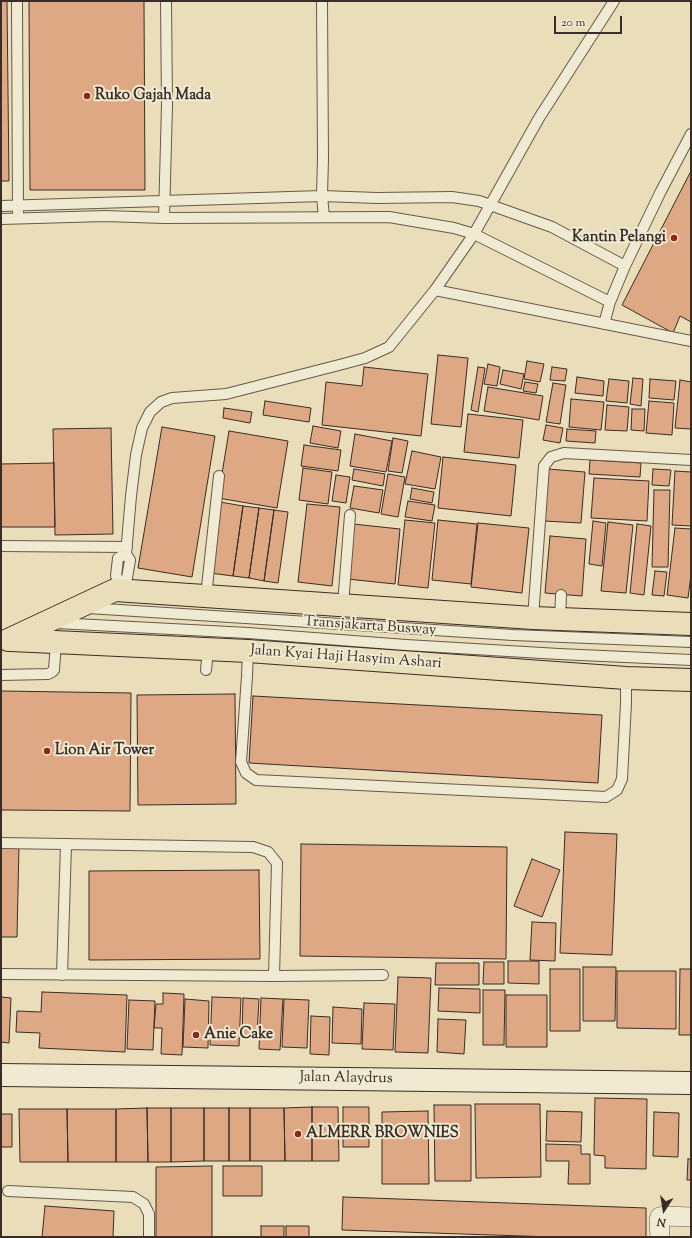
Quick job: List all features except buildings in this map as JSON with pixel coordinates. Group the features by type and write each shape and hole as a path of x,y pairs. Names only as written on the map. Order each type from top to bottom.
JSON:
{"main road":[{"path":"5,640 119,588 206,596 533,618 691,624"},
{"name":"Jalan Kyai Haji Hasyim Ashari","path":"5,640 56,642 207,660 248,651 626,678 691,680"}],"street":[{"name":"Jalan Alaydrus","path":"1,1075 691,1083"},
{"path":"660,1237 660,1217 691,1217"}],"lane":[{"path":"17,1 18,219"},
{"path":"164,218 167,105 166,1"},
{"path":"322,1 322,196 324,217"},
{"path":"119,588 127,578 130,560 126,550 136,455 142,428 150,412 161,402 172,398 226,394 365,358 389,347 435,290 474,234 539,118 614,1"},
{"path":"604,324 610,302 625,266 660,193 691,134"},
{"path":"1,206 322,196 377,198 452,197 490,204 552,227 625,266"},
{"path":"1,219 105,216 164,218 389,217 454,228 474,234 610,302"},
{"path":"435,290 691,341"},
{"path":"533,618 544,466 551,457 564,453 691,460"},
{"path":"206,596 219,476"},
{"path":"343,605 350,514"},
{"path":"1,546 126,550"},
{"path":"560,619 561,595"},
{"name":"Transjakarta Busway","path":"78,608 513,635 691,642"},
{"name":"Transjakarta Busway","path":"47,622 248,633 406,646 691,660"},
{"path":"1,675 48,674 52,672 54,670 56,642"},
{"path":"248,651 241,762 246,774 256,780 606,797 617,790 622,779 626,678"},
{"path":"1,843 253,847 268,852 277,863 274,976"},
{"path":"62,975 66,844"},
{"path":"1,974 274,976 383,975"},
{"path":"8,1191 133,1197 144,1204 149,1214 149,1237"}],"place":[{"name":"Ruko Gajah Mada","path":"87,96"},
{"name":"Kantin Pelangi","path":"674,238"},
{"name":"Lion Air Tower","path":"47,751"},
{"name":"Anie Cake","path":"196,1035"},
{"name":"ALMERR BROWNIES","path":"298,1134"}]}
